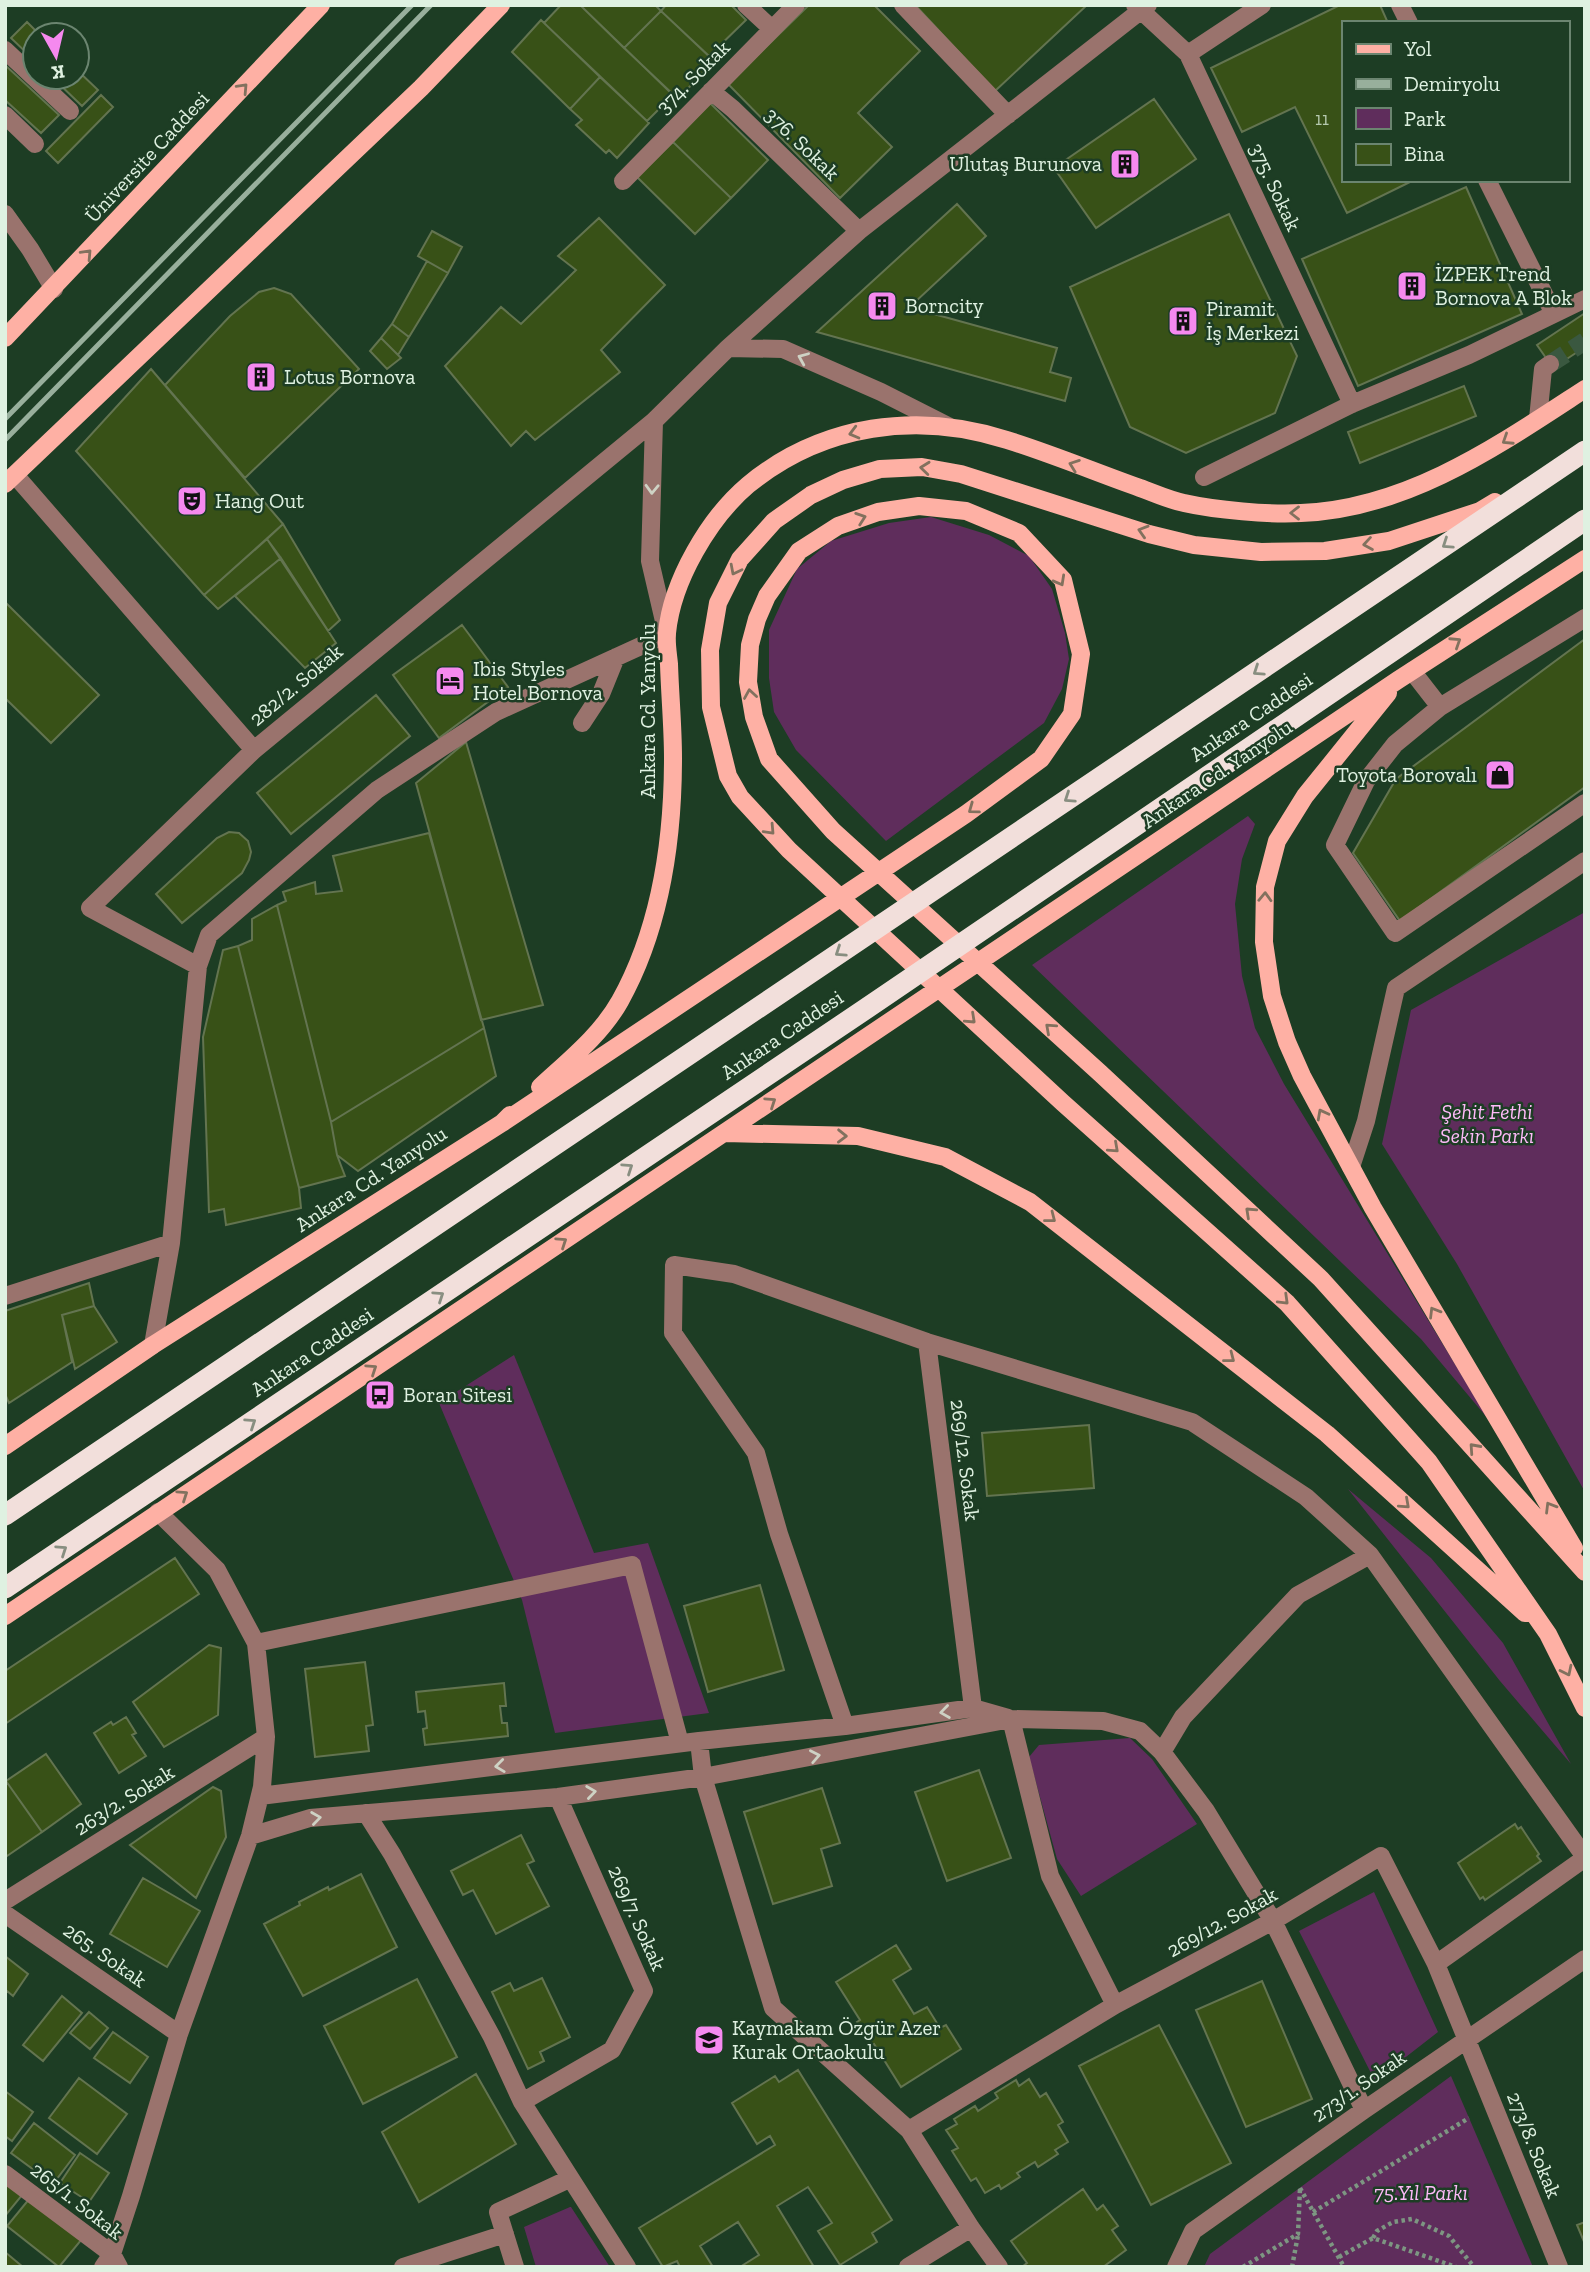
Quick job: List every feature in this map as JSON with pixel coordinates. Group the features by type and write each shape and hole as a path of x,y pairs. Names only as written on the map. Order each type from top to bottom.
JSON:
{"highway":[{"name":"Ankara Caddesi","path":"5,1515 1585,449"},
{"name":"Ankara Caddesi","path":"5,1588 855,1016 1585,520"}],"main road":[{"name":"Üniversite Caddesi","path":"5,338 321,5"},
{"path":"10,479 421,88 501,5"},
{"name":"Ankara Cd. Yanyolu","path":"5,1446 153,1345 502,1123 586,1045 618,1005 635,970 656,912 666,862 673,760 667,634 675,595 717,515 749,485 787,458 829,439 874,427 926,424 1004,439 1184,503 1248,511 1301,513 1347,508 1404,492 1487,453 1585,389"},
{"path":"1585,449 1480,511 1389,541 1325,551 1261,552 1194,545 1149,534 961,474 922,467 880,469 843,480 811,495 774,521 740,559 718,603 710,649 711,707 728,776 740,797 789,850 1063,1103 1287,1303 1429,1462 1548,1634 1585,1708"},
{"path":"502,1123 966,814 1041,760 1072,714 1081,654 1063,580 1019,533 966,511 919,506 878,512 838,526 799,551 767,596 750,645 748,682 754,717 769,759 833,831 1100,1073 1321,1279 1585,1572"},
{"name":"Ankara Cd. Yanyolu","path":"5,1616 1405,675 1585,559"},
{"path":"1405,675 1298,807 1276,841 1265,887 1264,942 1272,996 1287,1042 1302,1076 1373,1208 1585,1566"},
{"path":"725,1133 858,1136 945,1157 1030,1202 1327,1434 1548,1634"}],"street":[{"path":"746,5 772,29"},
{"name":"374. Sokak","path":"623,181 796,5"},
{"path":"903,5 1008,115"},
{"path":"1188,54 1262,5"},
{"path":"1400,5 1408,21"},
{"name":"282/2. Sokak","path":"198,966 90,908 254,750 654,421 728,348 859,231 1141,8"},
{"name":"375. Sokak","path":"1141,8 1188,54 1352,404"},
{"path":"5,50 70,111"},
{"name":"376. Sokak","path":"711,91 859,231"},
{"path":"5,116 35,144"},
{"path":"1488,182 1554,314"},
{"path":"5,214 54,289"},
{"path":"1204,477 1352,404 1469,355 1585,299"},
{"path":"728,348 783,349 881,392 953,429"},
{"path":"1538,419 1543,369 1550,364"},
{"path":"153,1345 171,1243 198,966 209,935 377,790 496,712 667,634 650,561 654,421"},
{"path":"10,479 254,750"},
{"path":"1585,618 1440,707 1395,744 1366,781 1335,845 1395,933 1585,803"},
{"path":"582,723 601,694 616,657"},
{"path":"1405,675 1440,707"},
{"path":"1351,1167 1366,1121 1396,988 1585,861"},
{"path":"5,1296 171,1243"},
{"path":"845,1726 779,1534 756,1453 673,1333 674,1265 734,1274 927,1342 1192,1422 1306,1497 1370,1555 1585,1858 1436,1964"},
{"name":"269/12. Sokak","path":"927,1342 973,1708"},
{"path":"111,2263 178,2034 250,1836 260,1796 266,1737 256,1643 217,1570 158,1512"},
{"path":"1162,1752 1183,1717 1298,1595 1370,1555"},
{"path":"256,1643 632,1565 680,1743"},
{"path":"260,1796 680,1743 845,1726 973,1708 1012,1719"},
{"path":"1012,1719 1050,1876 1115,2005"},
{"path":"250,1836 310,1818 558,1797 703,1777 1012,1719 1103,1721 1140,1731 1162,1752 1206,1811 1273,1921 1364,2110"},
{"name":"263/2. Sokak","path":"5,1901 266,1737"},
{"path":"699,1741 703,1777 772,2008 909,2130 999,2267"},
{"name":"269/7. Sokak","path":"522,2102 612,2050 644,1991 558,1797"},
{"path":"366,1813 392,1854 492,2037 522,2102 627,2267"},
{"name":"269/12. Sokak","path":"909,2130 1115,2005 1273,1921 1381,1856 1436,1964 1467,2040"},
{"name":"265. Sokak","path":"5,1914 178,2034"},
{"name":"273/1. Sokak","path":"1176,2267 1193,2231 1585,1959"},
{"name":"273/8. Sokak","path":"1467,2040 1559,2267"},
{"name":"265/1. Sokak","path":"5,2174 111,2263"},
{"path":"515,2267 498,2212 569,2179"},
{"path":"908,2267 971,2228"},
{"path":"403,2267 505,2234"}],"path":[{"path":"1313,2212 1469,2118"},
{"path":"1292,2267 1298,2234 1300,2188 1344,2267"},
{"path":"1339,2257 1373,2238 1377,2231 1393,2222 1412,2219 1449,2236 1474,2267"},
{"path":"1243,2267 1298,2234"},
{"path":"1373,2238 1456,2267"}],"green space":[{"path":"931,517 989,535 1029,556 1052,589 1065,633 1069,659 1062,689 1044,723 886,841 796,750 774,712 769,678 769,630 797,569 831,541 889,523"},
{"path":"1248,816 1255,824 1242,859 1235,904 1242,976 1255,1028 1284,1084 1489,1420 1421,1339 1032,965"},
{"name":"Şehit Fethi Sekin Parkı","path":"1585,912 1585,1492 1457,1264 1382,1144 1411,1010"},
{"path":"514,1355 594,1553 648,1543 709,1713 555,1733 522,1600 439,1403"},
{"path":"1348,1489 1431,1558 1503,1643 1571,1764 1500,1681"},
{"path":"1130,1738 1152,1759 1197,1824 1081,1896 1057,1859 1029,1757 1039,1745"},
{"path":"1374,1892 1438,2032 1375,2081 1299,1931"},
{"name":"75.Yıl Parkı","path":"1451,2076 1533,2267 1204,2267 1210,2254"},
{"path":"571,2207 610,2267 536,2267 524,2227"}],"building":[{"path":"561,5 580,5 673,95 647,121 544,23"},
{"path":"580,5 655,5 661,11 624,48"},
{"path":"666,5 731,5 746,20 709,56 661,11"},
{"path":"809,5 874,5 920,51 858,113 892,147 840,198 728,84"},
{"path":"915,5 1087,5 995,91"},
{"path":"1340,5 1380,5 1387,21 1342,21 1342,182 1410,182 1347,213 1295,107 1242,132 1211,68"},
{"path":"661,11 714,61 678,99 624,48"},
{"path":"541,20 600,77 570,109 512,52"},
{"path":"21,28 21,48 11,38"},
{"path":"5,65 21,80 21,91 33,91 59,115 41,133 5,100"},
{"path":"600,77 649,123 617,158 609,150 606,153 576,125 582,120 570,109"},
{"path":"91,83 98,90 82,106 66,91 91,91"},
{"path":"101,95 113,107 58,163 46,151"},
{"name":"Ulutaş Burunova","path":"1154,99 1196,159 1096,228 1054,168"},
{"path":"710,103 768,160 731,198 673,142"},
{"path":"673,142 731,198 695,234 637,177"},
{"name":"İZPEK Trend Bornova A Blok","path":"1466,187 1522,314 1358,386 1302,259"},
{"name":"Borncity","path":"957,204 986,236 915,302 923,311 1057,348 1050,372 1071,378 1065,401 817,332"},
{"name":"Piramit İş Merkezi","path":"1229,214 1297,356 1275,413 1186,453 1130,427 1070,287"},
{"path":"599,218 665,285 601,350 620,372 535,440 526,431 511,446 445,366 501,307 521,324 576,270 558,256"},
{"path":"432,231 462,247 448,273 418,256"},
{"path":"427,261 448,273 409,337 392,324"},
{"name":"Lotus Bornova","path":"274,288 291,294 359,369 245,478 165,385 230,316 259,292"},
{"path":"1585,313 1585,347 1553,368 1537,345"},
{"path":"392,324 409,337 398,355 381,338"},
{"path":"381,338 401,358 387,369 370,351"},
{"name":"Hang Out","path":"151,369 283,524 204,595 76,451"},
{"path":"1464,386 1476,416 1360,463 1348,432"},
{"path":"283,524 340,620 328,631 267,539"},
{"path":"267,539 281,558 218,609 204,595"},
{"path":"281,558 336,643 305,668 235,596"},
{"path":"5,602 99,695 51,743 5,698"},
{"name":"Ibis Styles Hotel Bornova","path":"462,625 508,687 439,738 393,675"},
{"path":"1585,639 1585,787 1400,921 1353,853 1396,779"},
{"path":"376,695 410,736 291,834 257,793"},
{"path":"466,742 543,1005 481,1020 416,783"},
{"path":"229,832 239,833 248,841 251,852 249,860 242,873 182,923 156,894 217,838"},
{"path":"429,833 484,1028 331,1122 277,905 286,901 283,892 315,882 316,894 342,891 333,856"},
{"path":"277,905 337,1155 345,1176 299,1188 238,946 252,940 252,919"},
{"path":"238,946 299,1188 301,1208 226,1225 224,1209 209,1212 203,1037 223,950"},
{"path":"484,1028 496,1076 358,1171 337,1155 331,1122"},
{"path":"89,1283 94,1306 62,1315 72,1362 9,1403 5,1394 5,1311"},
{"path":"94,1306 117,1342 75,1369 62,1315"},
{"path":"1089,1425 1094,1488 987,1496 982,1433"},
{"path":"175,1558 199,1594 5,1724 5,1671"},
{"path":"760,1585 784,1670 708,1692 684,1606"},
{"path":"209,1645 221,1648 218,1715 164,1747 133,1702"},
{"path":"365,1662 373,1725 366,1726 369,1751 315,1757 305,1669"},
{"path":"504,1683 506,1706 500,1706 502,1723 507,1723 508,1736 425,1745 425,1711 418,1712 416,1692"},
{"path":"126,1717 136,1733 132,1735 146,1756 119,1773 94,1733 111,1722 113,1725"},
{"path":"46,1754 81,1804 42,1832 6,1781"},
{"path":"979,1770 1011,1858 947,1881 915,1792"},
{"path":"6,1781 42,1832 7,1856 5,1854"},
{"path":"213,1787 221,1791 226,1837 196,1898 130,1845"},
{"path":"822,1788 840,1843 821,1849 832,1886 773,1904 744,1812"},
{"path":"1515,1824 1518,1829 1521,1827 1541,1861 1485,1900 1483,1897 1480,1899 1458,1863"},
{"path":"521,1835 534,1861 527,1864 549,1906 496,1934 473,1890 463,1895 451,1871"},
{"path":"361,1874 397,1947 303,1996 264,1924 328,1887 329,1890"},
{"path":"143,1878 200,1911 167,1967 110,1934"},
{"path":"896,1945 911,1969 893,1980 914,2014 927,2007 940,2028 946,2025 961,2049 901,2087 874,2044 871,2045 857,2022 860,2020 836,1982"},
{"path":"5,1956 28,1974 13,1996 7,1991 5,1994"},
{"path":"542,1978 570,2037 540,2052 544,2061 528,2069 492,1992 510,1983 514,1991"},
{"path":"417,1979 457,2057 363,2104 324,2026"},
{"path":"1262,1981 1312,2099 1246,2127 1196,2010"},
{"path":"62,1996 82,2013 43,2061 23,2045"},
{"path":"89,2012 108,2028 90,2049 70,2033"},
{"path":"1159,2025 1231,2163 1151,2205 1079,2066"},
{"path":"113,2032 148,2057 130,2083 94,2058"},
{"name":"Kaymakam Özgür Azer Kurak Ortaokulu","path":"798,2070 892,2220 872,2233 877,2242 840,2265 818,2231 832,2223 808,2187 777,2206 814,2267 740,2267 759,2255 738,2222 700,2246 713,2267 680,2267 677,2261 663,2267 639,2228 775,2145 770,2136 757,2144 732,2103 775,2076 779,2082"},
{"path":"476,2074 516,2144 419,2202 382,2132"},
{"path":"79,2078 127,2114 97,2154 49,2118"},
{"path":"1029,2079 1040,2097 1046,2093 1063,2122 1058,2125 1068,2142 1055,2150 1058,2154 1038,2167 1035,2162 1017,2173 1020,2177 1001,2189 999,2185 985,2193 976,2178 971,2181 952,2151 958,2148 946,2130 957,2124 954,2119 975,2106 978,2111 998,2098 995,2093 1016,2080 1019,2086"},
{"path":"5,2091 33,2112 12,2141 5,2136"},
{"path":"34,2123 75,2155 53,2184 11,2153"},
{"path":"80,2153 109,2173 89,2202 60,2183"},
{"path":"5,2179 23,2194 5,2216"},
{"path":"1083,2189 1097,2210 1103,2205 1118,2226 1112,2230 1126,2250 1103,2267 1022,2267 1027,2263 1011,2241"},
{"path":"30,2198 82,2239 59,2267 7,2226"},
{"path":"1585,2222 1585,2244 1577,2225"},
{"path":"5,2252 23,2267 5,2267"}],"tunnel":[{"path":"1550,364 1585,341"}],"railway":[{"path":"5,419 412,5"},
{"path":"5,440 431,5"}],"place":[{"name":"Ulutaş Burunova","path":"1125,164"},
{"name":"İZPEK Trend Bornova A Blok","path":"1412,286"},
{"name":"Borncity","path":"882,306"},
{"name":"Piramit İş Merkezi","path":"1183,321"},
{"name":"Lotus Bornova","path":"261,377"},
{"name":"Hang Out","path":"192,501"},
{"name":"Ibis Styles Hotel Bornova","path":"450,681"},
{"name":"Toyota Borovalı","path":"1500,775"},
{"name":"Boran Sitesi","path":"380,1395"},
{"name":"Kaymakam Özgür Azer Kurak Ortaokulu","path":"709,2040"}]}
